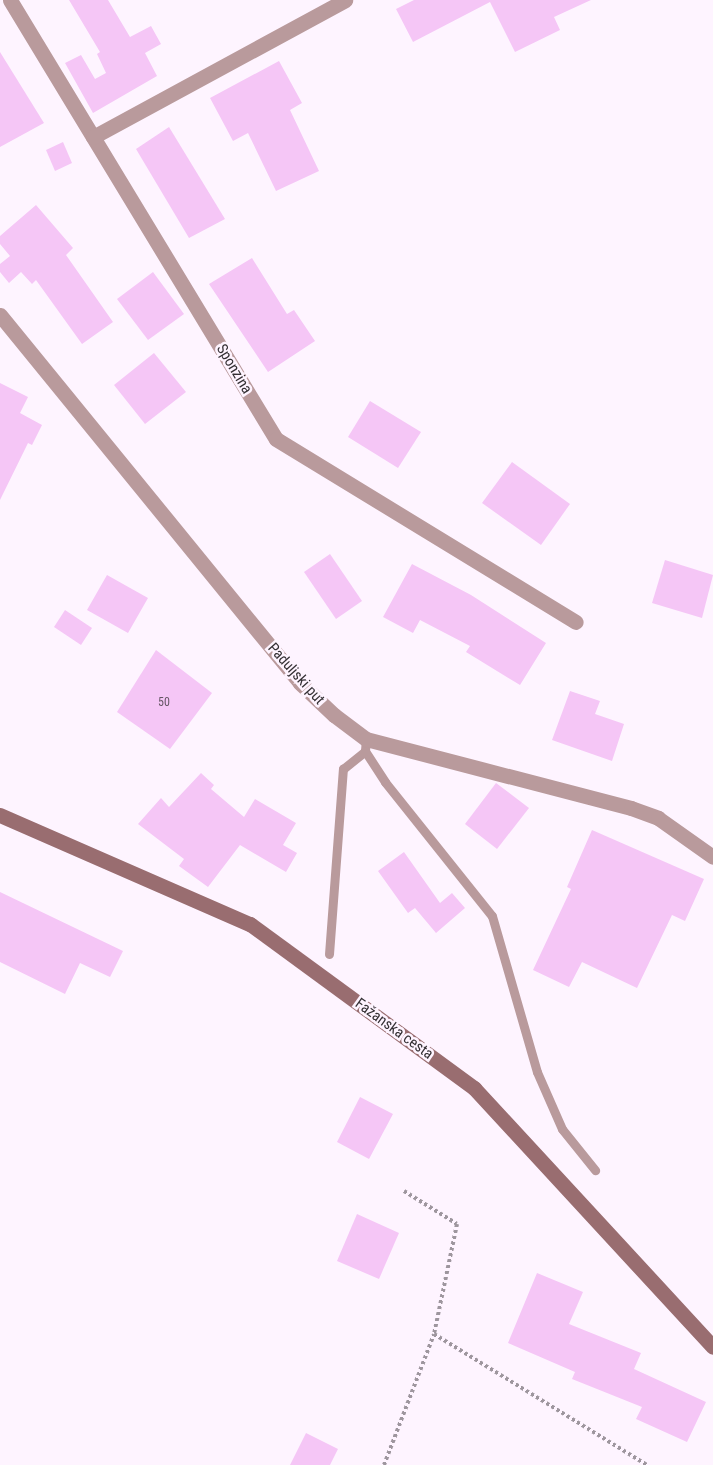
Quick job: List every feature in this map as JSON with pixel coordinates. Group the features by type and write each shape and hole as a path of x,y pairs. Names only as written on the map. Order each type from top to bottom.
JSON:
{"main road":[{"name":"Fažanska cesta","path":"0,815 250,924 474,1088 713,1347"}],"street":[{"name":"Sponzina","path":"10,0 276,439 576,622"},
{"path":"93,137 345,0"},
{"name":"Paduljski put","path":"0,315 300,683 365,745 631,808 658,818 713,857"}],"lane":[{"path":"329,954 344,770 365,745 492,916 537,1072 562,1129 595,1170"}],"path":[{"path":"384,1465 434,1334 457,1224 404,1191"},
{"path":"434,1334 647,1465"}],"building":[{"path":"69,0 108,0 130,37 151,26 161,44 145,53 157,76 93,113 65,63 81,55 95,79 106,73 97,54 100,52"},
{"path":"414,0 591,0 554,17 560,30 515,52 490,2 413,42 396,9"},
{"path":"0,52 44,123 0,147"},
{"path":"279,61 302,103 290,110 319,171 276,191 248,133 233,141 210,98"},
{"path":"169,127 225,219 189,238 136,149"},
{"path":"63,142 72,163 55,171 46,150"},
{"path":"36,205 73,248 66,255 113,322 82,344 36,280 32,284 21,272 9,283 0,272 0,264 10,256 0,244 0,236"},
{"path":"252,258 287,314 294,310 315,341 268,372 209,284"},
{"path":"153,272 184,314 148,340 117,299"},
{"path":"154,353 186,392 145,424 114,385"},
{"path":"0,383 28,397 20,413 42,425 32,445 28,443 0,500"},
{"path":"370,401 421,432 398,468 348,437"},
{"path":"512,462 570,504 541,545 482,503"},
{"path":"330,554 362,601 336,619 304,572"},
{"path":"665,560 713,575 702,618 652,603"},
{"path":"412,564 471,595 546,643 520,685 466,652 470,646 420,620 413,633 383,617"},
{"path":"107,575 148,598 128,633 87,610"},
{"path":"65,610 92,628 81,645 54,627"},
{"path":"156,650 212,693 170,749 117,712"},
{"path":"570,691 600,701 595,714 624,724 612,761 552,740"},
{"path":"201,773 214,785 211,789 244,817 255,799 296,823 283,845 297,853 286,872 240,845 208,887 179,866 184,859 138,824 161,798 169,807"},
{"path":"496,783 529,808 497,849 465,824"},
{"path":"592,830 704,879 685,921 672,915 637,988 582,962 569,987 533,970 571,889 567,887"},
{"path":"404,852 440,903 452,893 465,908 436,933 415,908 408,913 378,871"},
{"path":"0,892 123,951 110,977 80,963 65,994 0,962"},
{"path":"360,1097 393,1114 369,1159 337,1142"},
{"path":"357,1214 399,1233 379,1279 337,1261"},
{"path":"537,1273 583,1292 569,1324 641,1353 634,1369 706,1402 687,1442 636,1419 642,1407 572,1379 575,1372 508,1343"},
{"path":"306,1433 338,1449 330,1465 290,1465"}]}
